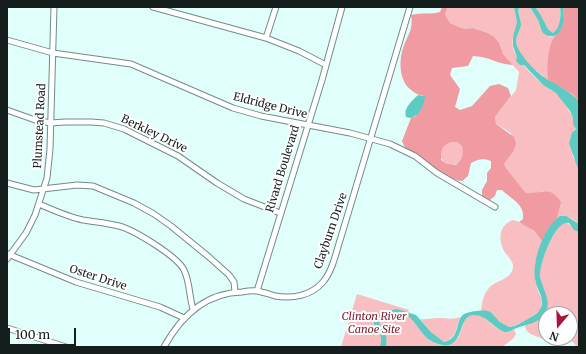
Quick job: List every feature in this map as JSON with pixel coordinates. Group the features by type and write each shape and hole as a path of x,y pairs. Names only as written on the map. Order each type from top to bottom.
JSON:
{"street":[{"name":"Plumstead Road","path":"8,256 26,233 39,204 44,189 49,163 54,7"},
{"path":"153,7 266,38 299,51 326,65"},
{"path":"266,38 276,7"},
{"name":"Rivard Boulevard","path":"257,291 326,65 342,7"},
{"name":"Clayburn Drive","path":"164,347 184,318 193,309 216,296 236,292 257,291 276,296 297,296 315,289 323,282 329,272 337,249 410,7"},
{"name":"Eldridge Drive","path":"7,40 53,53 131,64 233,108 261,116 370,138 402,149 415,156 437,173 495,208"},
{"name":"Berkley Drive","path":"7,110 35,120 51,123 104,123 124,129 178,156 239,196 256,205 280,214"},
{"path":"7,183 34,190 77,185 93,186 144,208 171,226 229,275 234,282 236,292"},
{"path":"39,204 72,217 120,226 170,255 179,262 188,278 190,299 193,309"},
{"name":"Oster Drive","path":"8,256 76,282 160,307 184,318"},
{"path":"7,328 66,347"}],"green space":[{"path":"448,7 514,7 517,22 513,41 515,52 532,75 560,97 574,118 579,122 579,128 572,132 569,143 579,172 579,224 564,216 557,218 558,212 544,191 535,194 526,193 506,168 504,164 513,152 511,133 496,124 495,117 516,90 519,72 503,54 488,33 473,28 465,29 450,23 445,14"},
{"path":"519,7 530,7 538,20 542,32 550,37 554,36 556,31 553,33 548,29 535,7 560,7 560,18 579,7 579,103 543,79 543,76 522,56 516,41 520,26 518,12"},
{"path":"452,141 460,145 464,153 460,161 452,165 444,161 440,153 444,145"},
{"path":"513,220 522,223 542,241 535,264 535,280 542,299 541,306 538,306 538,312 529,319 511,327 506,326 497,320 490,312 481,311 483,299 487,290 492,285 507,277 512,271 513,264 504,251 501,242 502,229 508,222"},
{"path":"566,222 579,232 579,347 576,346 578,346 578,306 548,306 541,282 540,273 542,260 552,236"},
{"name":"Clinton River Canoe Site","path":"357,294 409,310 407,315 412,318 426,336 435,343 441,345 449,345 454,343 458,338 464,322 471,315 482,317 501,330 507,331 514,329 516,334 514,338 502,347 341,347"},
{"path":"460,317 454,335 444,342 431,332 420,319 452,319"},
{"path":"538,319 538,337 530,334 525,328 525,325"}],"shaded area":[{"path":"442,7 448,7 445,14 450,23 465,29 473,28 488,33 494,37 499,43 503,54 513,65 503,64 484,57 473,56 468,66 452,68 450,75 460,89 455,107 460,110 472,106 490,86 499,84 508,88 511,96 495,117 496,124 514,137 516,144 513,152 504,164 526,193 549,192 557,197 561,202 557,218 542,241 534,231 519,222 523,219 522,209 517,202 502,190 497,190 495,196 490,200 482,196 482,190 487,181 487,173 491,168 491,161 481,159 471,163 468,176 462,181 447,176 432,168 405,148 402,141 411,118 416,116 423,95 416,94 406,85 401,70 403,48 412,24 411,15 440,12","holes":["451,142 457,142 462,146 463,155 456,165 447,164 441,160 442,149 445,145"]},
{"path":"563,7 579,7 579,101 573,94 548,80 548,64 551,43 560,31 563,24"}],"water":[{"path":"514,7 519,7 518,12 521,25 516,40 519,51 528,63 539,73 579,101 579,122 574,120 570,111 556,93 543,85 524,65 520,65 516,61 517,57 513,46 513,37 517,22"},
{"path":"530,7 535,7 548,29 553,33 558,28 560,7 563,7 562,28 558,34 555,36 545,35 542,32 538,20"},
{"path":"418,95 425,96 421,110 414,117 406,117 405,114 407,108"},
{"path":"579,128 579,172 569,143 572,132"},
{"path":"560,216 566,216 579,224 579,232 574,230 569,223 558,228 553,235 545,253 540,270 541,281 548,303 548,306 542,306 535,279 535,263 540,244 554,221"},
{"path":"397,309 416,315 431,332 444,342 450,340 454,336 460,318 469,312 488,311 492,313 501,323 510,327 519,324 538,312 538,320 508,332 497,328 483,317 474,315 468,317 457,339 453,343 447,345 438,344 430,340 423,334 413,320 407,315 400,313 391,314 379,321 387,341 386,347 380,347 381,337 374,324 374,320 378,313"}],"waterway":[{"path":"577,112 577,123 579,126"}]}
